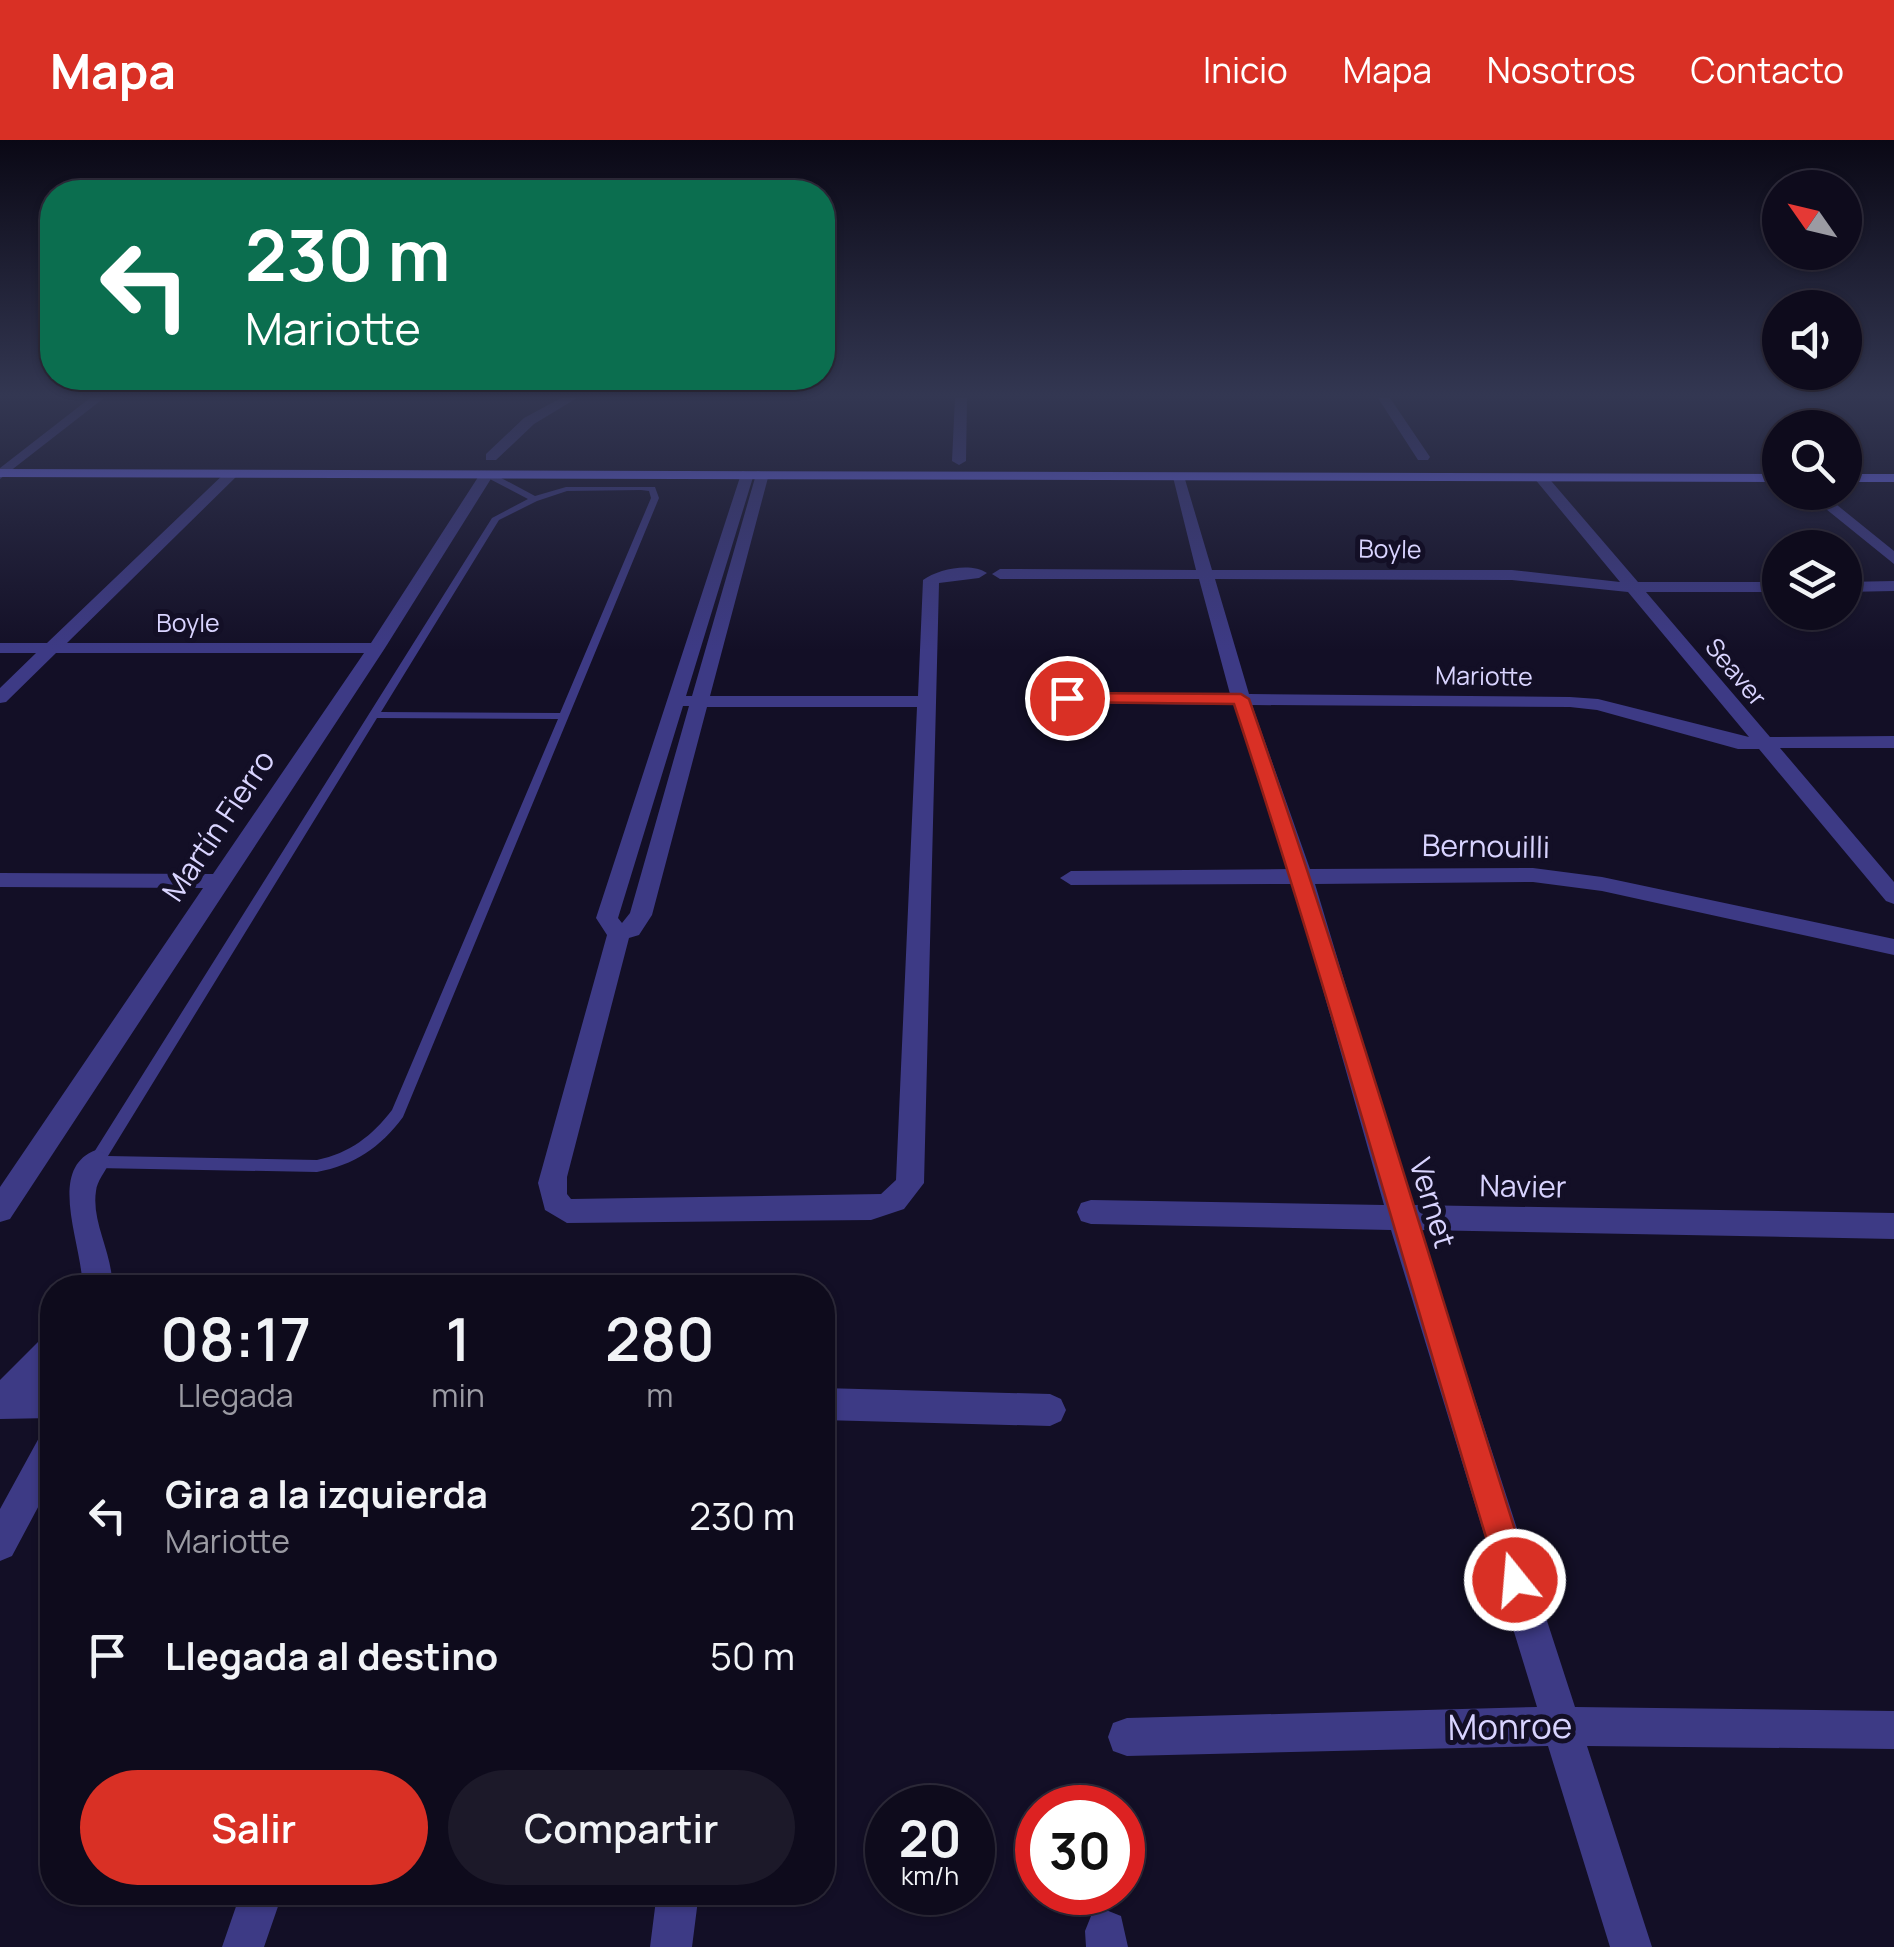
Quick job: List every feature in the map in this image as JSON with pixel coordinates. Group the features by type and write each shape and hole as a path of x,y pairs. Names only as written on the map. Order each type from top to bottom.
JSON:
{"street":[{"path":"0,698 223,482"},
{"name":"Martín Fierro","path":"0,1210 376,648 479,482"},
{"path":"619,932 607,918 676,701 721,589 753,482"},
{"name":"Vernet","path":"1179,482 1241,699 1302,877 1402,1218 1631,1947"},
{"name":"Seaver","path":"1544,482 1894,896"},
{"path":"1834,510 1894,559"},
{"name":"Boyle","path":"926,702 931,580 947,574 1512,575 1633,587 1762,587"},
{"path":"1862,587 1894,586"},
{"path":"619,932 631,928 641,915 700,701 721,589"},
{"name":"Boyle","path":"0,648 376,648"},
{"name":"Mariotte","path":"1067,698 1570,702 1598,704 1721,740 1763,744 1894,742"},
{"path":"619,932 553,1177 551,1194 555,1204 568,1211 890,1206 910,1183 926,702 676,701"},
{"name":"Bernouilli","path":"1071,878 1562,877 1894,947"},
{"path":"0,880 218,881"},
{"path":"96,1162 82,1189 82,1210 98,1258 97,1275"},
{"name":"Navier","path":"1090,1212 1894,1226"},
{"path":"0,1402 40,1362"},
{"path":"0,1402 40,1402"},
{"path":"835,1404 1050,1410"},
{"path":"0,1544 40,1470"},
{"name":"Monroe","path":"1127,1736 1560,1726 1894,1730"},
{"path":"243,1947 258,1905"},
{"path":"671,1947 676,1905"}],"lane":[{"path":"512,482 534,498"},
{"path":"566,489 652,489 656,494 565,716 398,1113 381,1138 338,1162 317,1166 96,1162 496,518 534,498 566,489"},
{"path":"373,715 565,716"}],"route":[{"path":"1067,698 1241,699 1302,877 1402,1218 1515,1580"}]}
